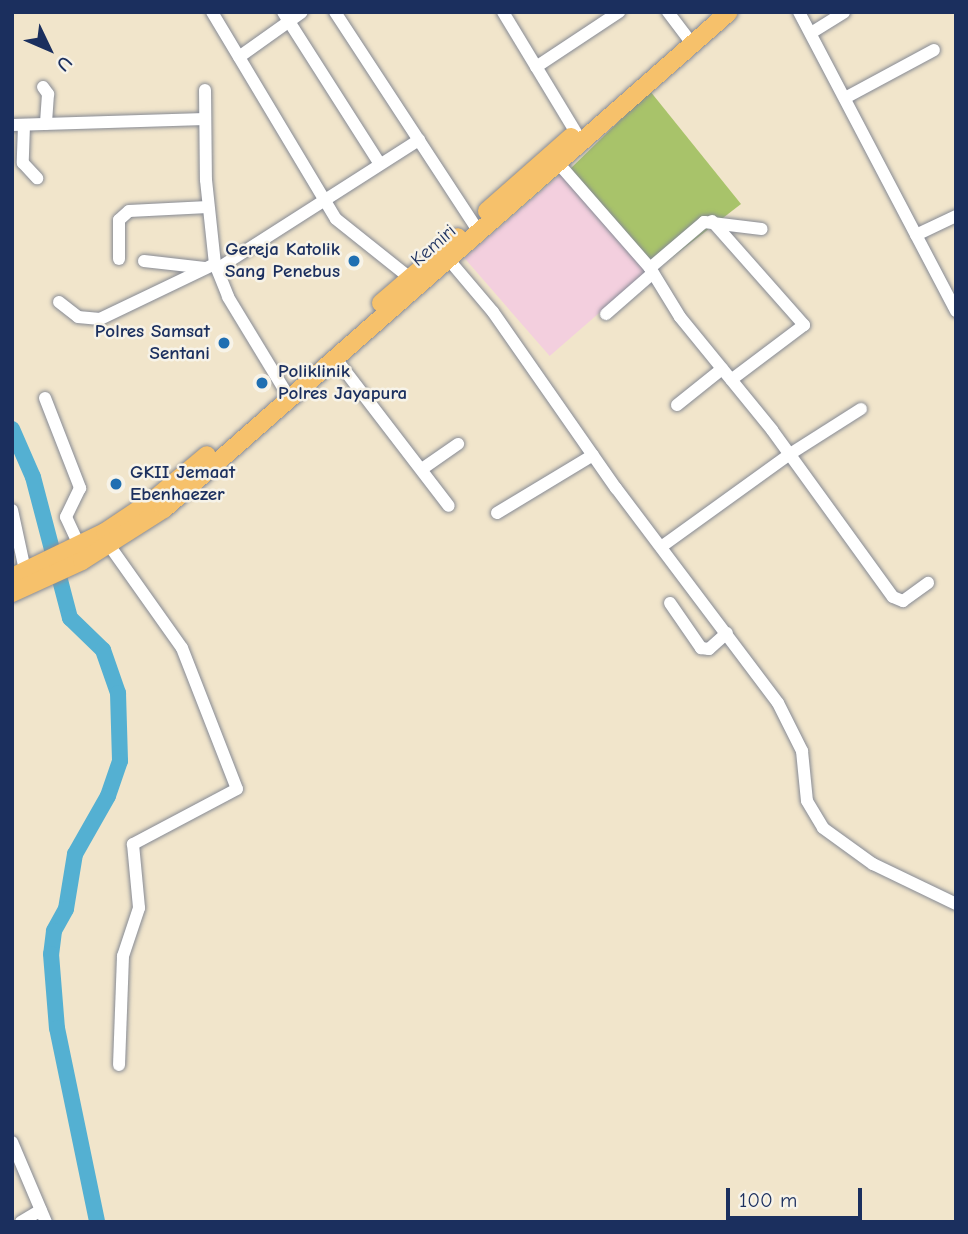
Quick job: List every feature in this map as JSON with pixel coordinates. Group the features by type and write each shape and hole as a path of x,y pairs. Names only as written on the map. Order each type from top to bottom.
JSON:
{"highway":[{"name":"Kemiri","path":"690,41 713,12"},
{"name":"Kemiri","path":"160,503 690,41 729,12"},
{"name":"Kemiri","path":"415,282 450,260 477,228 559,164 579,137"},
{"name":"Kemiri","path":"287,393 336,359 386,307"},
{"path":"79,551 110,545 160,503"},
{"path":"12,593 26,574 79,551 160,503"}],"street":[{"path":"212,12 342,226 415,282"},
{"path":"239,57 286,17 302,12"},
{"path":"335,12 477,228"},
{"path":"503,12 579,137"},
{"path":"536,67 618,12"},
{"path":"668,12 690,41"},
{"path":"799,12 956,311"},
{"path":"811,33 844,12"},
{"path":"286,17 380,164"},
{"path":"845,98 934,50"},
{"path":"43,87 48,94 46,124"},
{"path":"205,90 212,267 233,307 287,393"},
{"path":"37,178 23,163 18,125 205,119"},
{"path":"59,302 78,317 100,319 212,267 325,201 419,140"},
{"path":"559,164 652,271 680,317 790,454 897,601 928,583"},
{"path":"119,259 119,220 129,211 208,207"},
{"path":"916,235 956,216"},
{"path":"712,221 804,325 732,380"},
{"path":"606,314 704,222 762,229"},
{"path":"450,260 493,312 661,548 764,682 797,738 807,801 823,828 873,864 956,904"},
{"path":"144,261 212,267"},
{"path":"336,359 449,506"},
{"path":"677,405 722,369"},
{"path":"45,398 80,488 66,517 79,551"},
{"path":"661,548 790,454 861,410"},
{"path":"422,469 458,444"},
{"path":"496,513 593,455"},
{"path":"12,510 26,574"},
{"path":"110,545 182,648 237,789 133,844 139,908 123,956 119,1065"},
{"path":"670,603 701,648 709,649 727,634"},
{"path":"12,1142 44,1216 21,1222"}],"shaded area":[{"path":"561,174 646,272 550,356 464,258"}],"green space":[{"path":"650,91 741,204 657,269 568,171"}],"waterway":[{"path":"12,429 33,477 70,618 103,650 118,693 120,761 108,796 75,854 66,909 54,931 51,954 57,1028 97,1222"}],"place":[{"name":"Gereja Katolik Sang Penebus","path":"354,261"},
{"name":"Polres Samsat Sentani","path":"224,343"},
{"name":"Poliklinik Polres Jayapura","path":"262,383"},
{"name":"GKII Jemaat Ebenhaezer","path":"116,484"}]}
